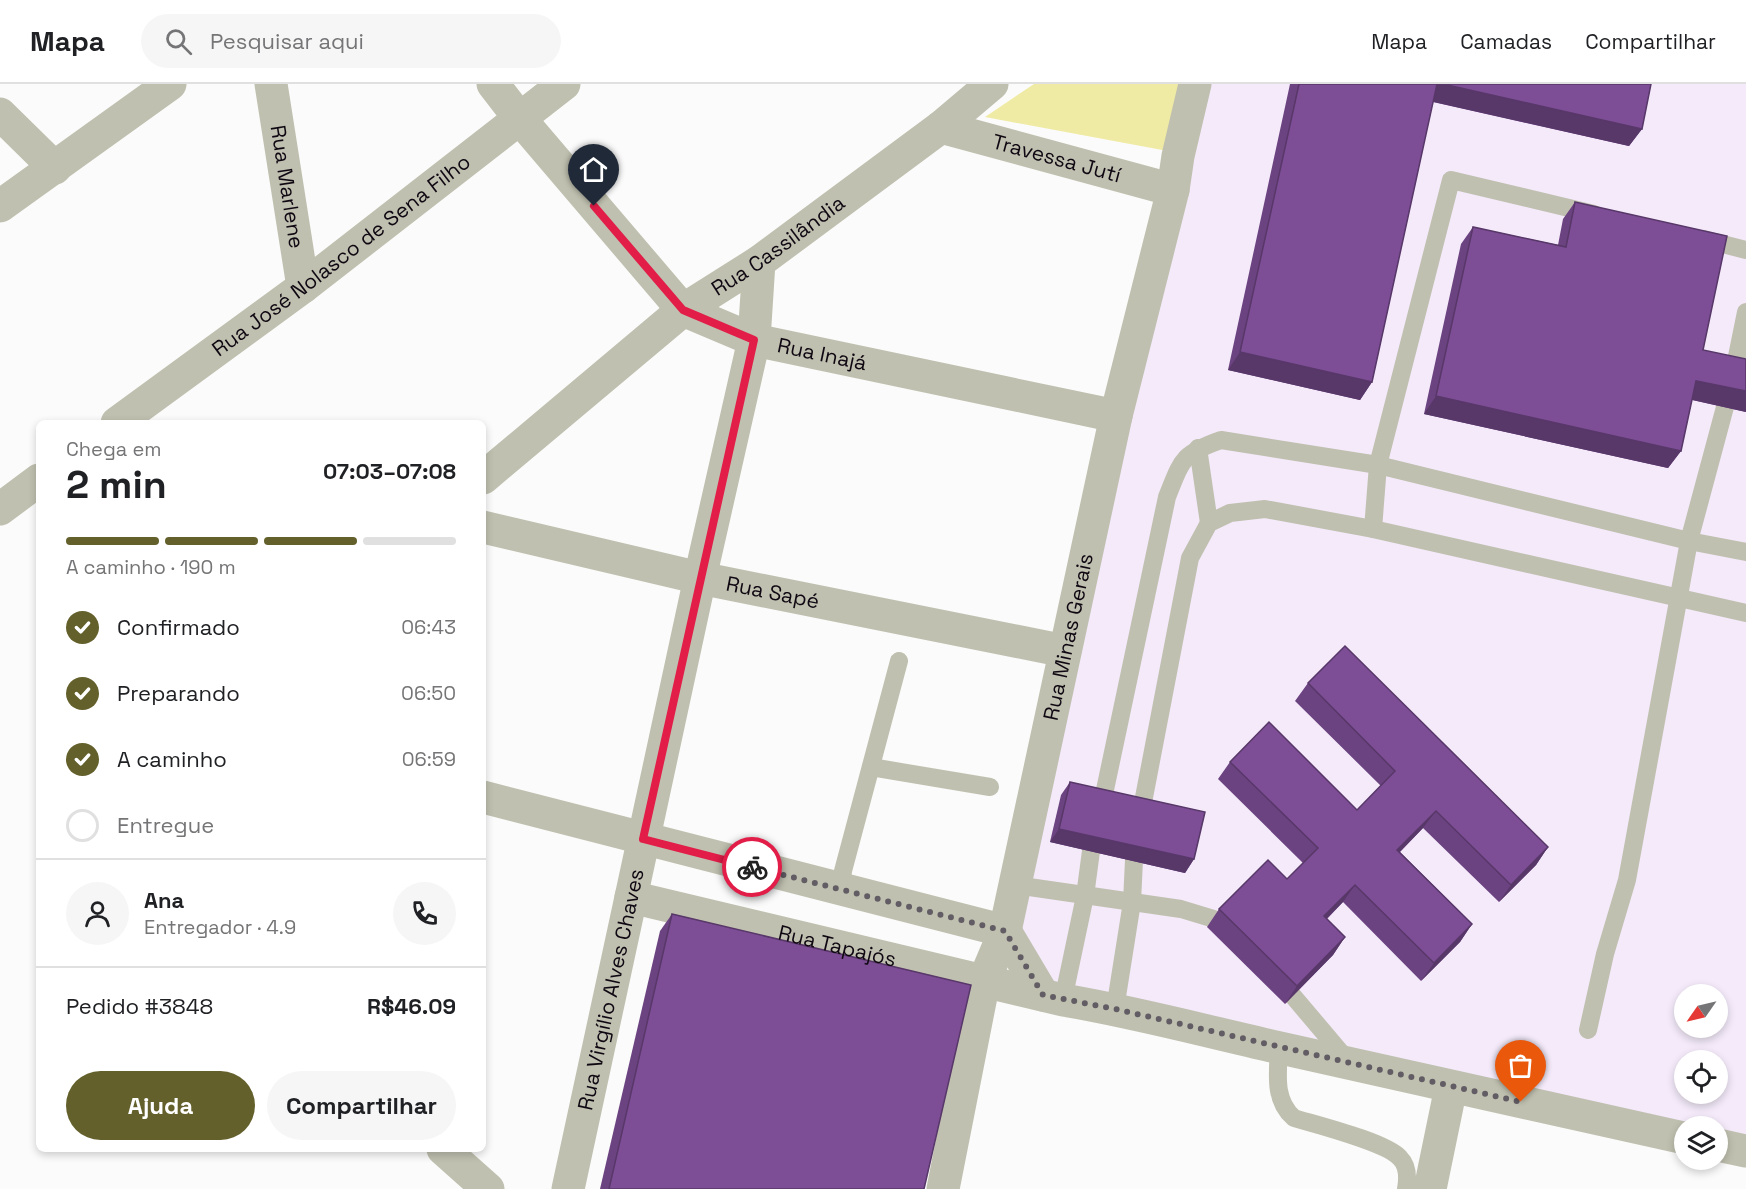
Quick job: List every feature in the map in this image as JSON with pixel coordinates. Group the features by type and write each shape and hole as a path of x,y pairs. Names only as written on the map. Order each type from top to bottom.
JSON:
{"street":[{"path":"0,206 170,84"},
{"name":"Rua Marlene","path":"271,84 303,287"},
{"name":"Rua Inajá","path":"494,84 520,118 683,310 754,340 1116,416"},
{"name":"Rua José Nolasco de Sena Filho","path":"121,420 303,287 564,84"},
{"name":"Rua Cassilândia","path":"486,475 683,310 759,262 942,127 992,84"},
{"name":"Rua Minas Gerais","path":"943,1189 984,981 1005,931 1116,416 1173,190 1195,84"},
{"path":"0,114 55,168"},
{"name":"Travessa Jutí","path":"942,127 1173,190"},
{"name":"Rua Virgílio Alves Chaves","path":"568,1189 700,578 754,340 759,262"},
{"path":"0,509 36,482"},
{"name":"Rua Sapé","path":"486,528 700,578 1065,651"},
{"path":"486,797 1005,931 1053,998"},
{"name":"Rua Tapajós","path":"631,897 1053,998 1115,1009 1674,1136"},
{"path":"1430,1189 1451,1087"},
{"path":"1728,1147 1746,1151"},
{"path":"446,1152 488,1189"}],"lane":[{"path":"1373,529 1378,465 1451,180 1610,218"},
{"path":"1689,236 1746,250"},
{"path":"1733,376 1746,312"},
{"path":"1588,1030 1605,954 1627,880 1689,541 1725,407"},
{"path":"1102,804 1167,497 1182,461 1198,448 1221,440 1378,465 1689,541 1746,552"},
{"path":"1198,448 1209,523"},
{"path":"1141,813 1190,558 1209,523 1230,513 1265,509 1373,529 1746,613"},
{"path":"841,890 843,871 899,661"},
{"path":"871,767 990,787"},
{"path":"1053,998 1085,896 1091,851"},
{"path":"1115,1009 1132,902 1134,860"},
{"path":"1015,885 1180,909 1214,919"},
{"path":"1293,996 1348,1062"},
{"path":"1279,1047 1278,1083 1285,1110 1294,1118 1390,1149 1406,1166 1408,1181 1406,1189"}],"shaded area":[{"path":"1034,84 1184,84 1173,152 985,117"},
{"path":"1195,84 1746,84 1746,1151 1728,1147 1728,1116 1674,1116 1674,1124 1063,1000 1005,931"}],"building":[{"path":"1299,84 1437,84 1372,382 1240,352"},
{"path":"1443,84 1651,84 1642,129"},
{"path":"1575,202 1727,236 1703,350 1746,359 1746,391 1696,381 1681,451 1436,396 1473,227 1566,247"},
{"path":"1345,646 1548,847 1511,885 1436,811 1397,850 1472,924 1434,963 1355,885 1324,916 1345,937 1297,986 1219,909 1268,860 1287,879 1318,848 1230,762 1269,722 1357,810 1395,771 1308,683"},
{"path":"1070,782 1205,812 1194,859 1059,829"},
{"path":"672,914 971,985 924,1189 609,1189"}],"way so far":[{"path":"752,867 1005,931 1043,995 1115,1009 1521,1102"}],"route":[{"path":"594,206 683,310 754,340 643,839 752,867"}]}
